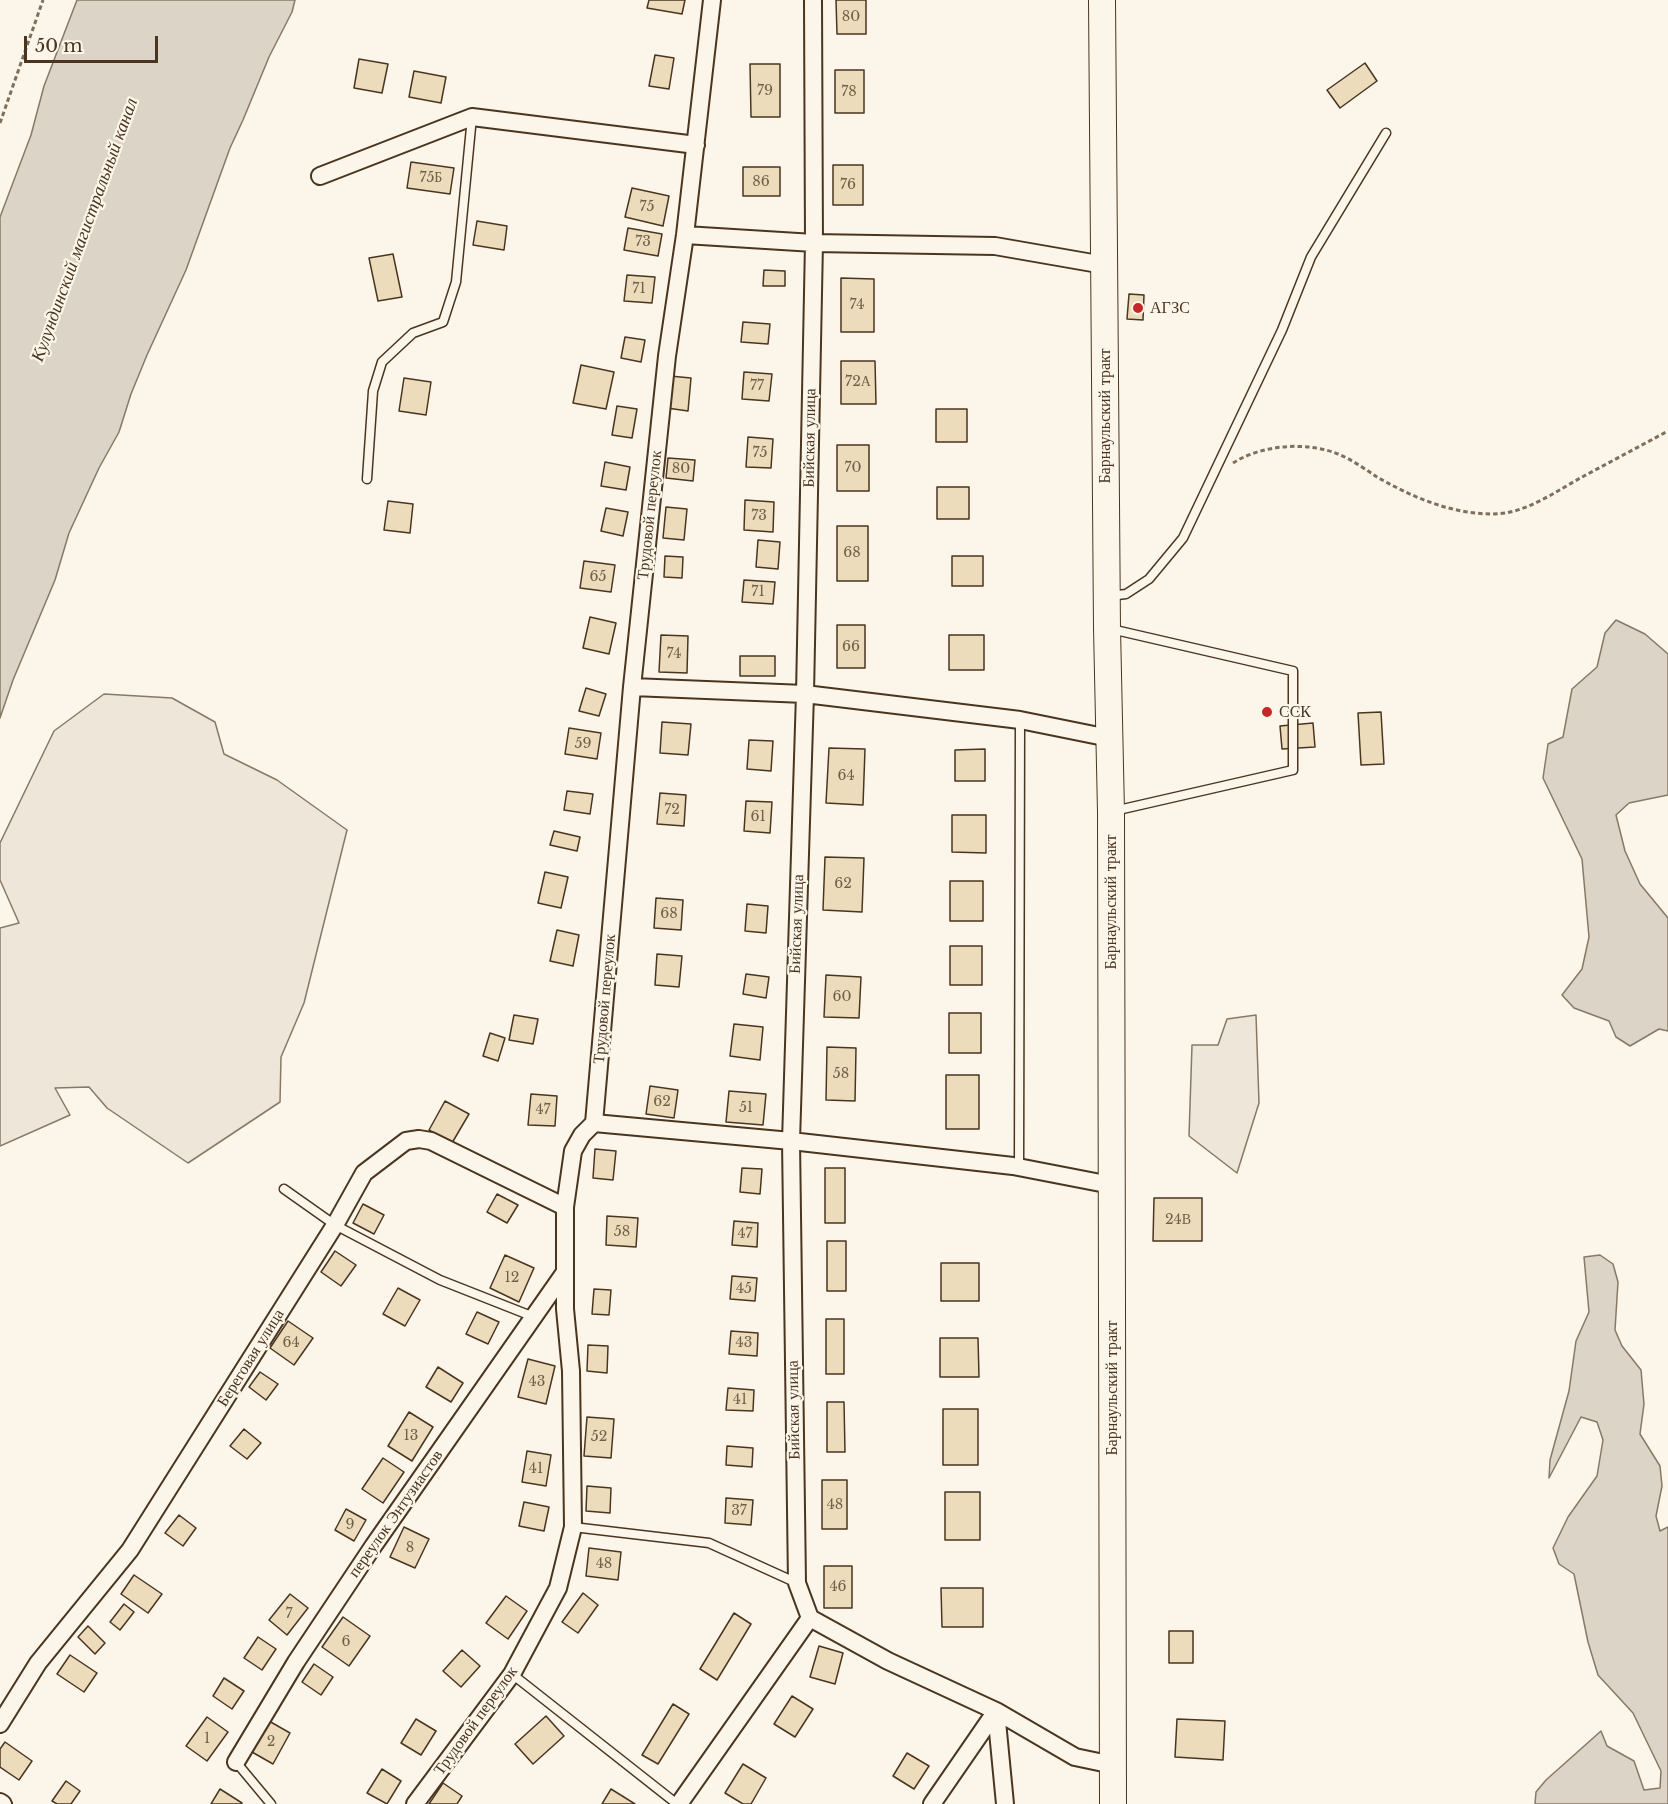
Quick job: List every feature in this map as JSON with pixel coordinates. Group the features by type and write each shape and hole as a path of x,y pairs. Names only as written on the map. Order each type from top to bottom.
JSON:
{"main road":[{"name":"Барнаульский тракт","path":"1101,0 1111,812 1113,1804"}],"street":[{"name":"Трудовой переулок","path":"415,1804 512,1674 558,1588 573,1527 572,1371 565,1309 566,1207 573,1151 582,1135 594,1123 632,687 667,356 686,235 712,0"},
{"name":"Бийская улица","path":"810,1618 797,1583 791,1141 805,694 814,243 813,0"},
{"path":"320,176 472,117 696,145"},
{"path":"686,235 814,243 995,246 1104,265"},
{"path":"632,687 805,694 1020,720 1109,738"},
{"path":"594,1123 791,1141 1019,1167 1112,1185"},
{"name":"Береговая улица","path":"0,1724 38,1663 130,1550 335,1225 364,1173 406,1141 419,1139 431,1141 566,1207"},
{"name":"переулок Энтузиастов","path":"236,1762 296,1662 374,1545 565,1272"},
{"path":"678,1804 810,1618 888,1661 996,1711 1075,1757 1113,1765"},
{"path":"932,1804 996,1711"},
{"path":"996,1711 1005,1804"}],"lane":[{"path":"367,479 373,391 382,362 413,333 443,322 456,282 472,117"},
{"path":"1107,597 1126,594 1149,579 1183,538 1282,330 1311,257 1386,133"},
{"path":"1107,628 1293,671 1293,770 1111,812"},
{"path":"1019,1167 1020,720"},
{"path":"284,1189 335,1225 440,1280 535,1317"},
{"path":"573,1527 710,1543 797,1583"},
{"path":"512,1674 678,1804"},
{"path":"236,1762 271,1804"}],"path":[{"path":"0,123 43,0"},
{"path":"1214,476 1240,458 1272,448 1304,447 1338,454 1427,502 1460,511 1494,514 1526,508 1668,431"}],"shaded area":[{"path":"104,694 172,698 215,722 224,754 277,780 347,830 304,1003 281,1057 280,1102 188,1163 107,1108 89,1087 55,1088 70,1115 0,1146 0,928 19,923 0,880 0,843 54,731"},
{"path":"1256,1015 1259,1103 1237,1173 1189,1136 1192,1045 1218,1045 1227,1019"}],"water":[{"name":"Кулундинский магистральный канал","path":"77,0 295,0 292,12 269,57 230,148 186,270 147,355 119,432 99,468 69,533 55,580 13,680 0,718 0,217 31,135 44,86"},
{"path":"1616,620 1645,634 1668,654 1668,795 1629,803 1616,815 1625,851 1640,884 1668,918 1668,1031 1659,1029 1630,1046 1616,1037 1609,1021 1574,1008 1562,995 1582,969 1589,937 1582,859 1543,778 1548,744 1563,737 1572,689 1597,667 1605,633"},
{"path":"1600,1255 1613,1264 1618,1282 1615,1330 1622,1346 1641,1370 1644,1404 1640,1434 1660,1466 1662,1486 1656,1516 1660,1531 1668,1527 1668,1804 1535,1804 1536,1792 1546,1780 1601,1731 1607,1746 1634,1761 1644,1790 1660,1788 1661,1771 1633,1713 1598,1675 1588,1642 1574,1574 1559,1564 1553,1548 1568,1517 1597,1476 1603,1440 1597,1422 1581,1417 1549,1478 1550,1460 1569,1391 1576,1341 1589,1312 1584,1257"}],"building":[{"path":"649,0 685,0 682,14 647,8"},
{"path":"836,0 866,0 866,34 837,34"},
{"path":"655,55 674,58 669,89 649,86"},
{"path":"359,59 388,64 382,93 354,88"},
{"path":"1365,63 1377,81 1340,108 1327,90"},
{"path":"750,64 780,64 780,117 751,117"},
{"path":"835,70 864,70 864,113 835,113"},
{"path":"414,71 446,77 441,103 409,97"},
{"path":"411,162 454,168 450,194 407,188"},
{"path":"833,165 863,165 863,205 833,205"},
{"path":"743,167 780,167 780,196 743,196"},
{"path":"632,188 669,196 663,226 625,217"},
{"path":"477,221 507,226 504,250 473,245"},
{"path":"628,228 662,234 658,256 624,250"},
{"path":"393,254 402,297 378,301 369,258"},
{"path":"764,270 785,271 785,286 763,286"},
{"path":"627,275 655,277 652,303 624,301"},
{"path":"841,278 874,279 874,332 841,332"},
{"path":"1129,294 1144,295 1143,320 1127,319"},
{"path":"743,322 770,324 768,344 741,342"},
{"path":"625,337 645,340 641,362 621,358"},
{"path":"841,361 875,361 876,404 841,404"},
{"path":"581,365 614,372 606,409 573,403"},
{"path":"744,372 772,374 769,401 742,399"},
{"path":"670,376 691,378 688,411 667,408"},
{"path":"404,378 431,382 426,415 399,411"},
{"path":"617,406 637,409 632,438 612,435"},
{"path":"936,409 967,409 967,442 936,442"},
{"path":"748,437 773,439 771,468 746,467"},
{"path":"837,445 869,445 869,491 837,491"},
{"path":"668,458 695,460 693,481 666,478"},
{"path":"605,462 630,467 626,490 601,486"},
{"path":"937,487 969,487 969,519 937,519"},
{"path":"745,500 774,502 773,532 744,530"},
{"path":"388,501 413,504 410,533 384,530"},
{"path":"666,507 687,509 684,540 663,538"},
{"path":"606,508 628,512 623,536 601,531"},
{"path":"837,526 868,526 868,581 837,581"},
{"path":"758,540 780,542 778,569 756,567"},
{"path":"665,556 683,557 682,578 664,577"},
{"path":"952,556 983,556 983,586 952,586"},
{"path":"584,561 615,565 611,592 580,588"},
{"path":"744,580 775,582 773,604 742,602"},
{"path":"590,617 616,623 609,654 583,648"},
{"path":"837,625 865,625 865,668 837,668"},
{"path":"661,635 688,636 687,673 659,672"},
{"path":"949,635 984,635 984,670 949,670"},
{"path":"740,656 775,656 775,676 740,676"},
{"path":"586,688 606,694 599,716 579,711"},
{"path":"1381,712 1384,764 1361,765 1358,713"},
{"path":"662,722 691,724 688,755 660,753"},
{"path":"1313,723 1315,747 1282,749 1280,726"},
{"path":"569,728 601,733 597,759 565,754"},
{"path":"749,740 773,741 771,771 747,769"},
{"path":"829,748 865,749 863,805 826,803"},
{"path":"985,749 985,781 955,781 955,750"},
{"path":"567,791 593,794 590,814 564,810"},
{"path":"660,793 686,795 684,826 657,824"},
{"path":"746,801 772,802 770,833 744,831"},
{"path":"952,815 986,815 986,853 952,852"},
{"path":"554,831 580,837 577,851 550,845"},
{"path":"825,857 864,858 862,912 823,910"},
{"path":"545,872 568,877 561,908 538,903"},
{"path":"950,881 983,881 983,921 950,921"},
{"path":"656,898 683,900 681,930 654,928"},
{"path":"747,904 768,906 766,933 745,931"},
{"path":"557,930 579,935 573,966 550,961"},
{"path":"950,946 982,946 982,985 950,985"},
{"path":"657,954 682,956 679,987 655,985"},
{"path":"746,974 769,977 766,998 743,994"},
{"path":"826,975 861,977 859,1018 824,1017"},
{"path":"949,1013 981,1013 981,1053 949,1053"},
{"path":"514,1015 538,1019 533,1044 509,1040"},
{"path":"734,1024 763,1027 760,1060 730,1056"},
{"path":"490,1033 505,1038 498,1061 483,1056"},
{"path":"827,1047 856,1048 855,1101 826,1100"},
{"path":"946,1075 979,1075 979,1129 946,1129"},
{"path":"650,1086 678,1090 674,1118 646,1114"},
{"path":"729,1091 766,1094 763,1125 726,1122"},
{"path":"531,1094 557,1096 555,1126 528,1125"},
{"path":"445,1101 469,1114 452,1143 429,1130"},
{"path":"595,1149 616,1151 613,1180 593,1178"},
{"path":"742,1168 762,1169 760,1194 740,1192"},
{"path":"825,1168 845,1168 845,1223 825,1223"},
{"path":"497,1194 518,1205 507,1223 487,1212"},
{"path":"1154,1198 1202,1198 1202,1241 1153,1241"},
{"path":"363,1204 384,1215 374,1234 353,1223"},
{"path":"607,1216 638,1218 636,1247 606,1245"},
{"path":"734,1221 758,1223 757,1247 732,1245"},
{"path":"827,1241 846,1241 846,1291 827,1291"},
{"path":"335,1251 356,1265 341,1286 321,1272"},
{"path":"505,1255 534,1268 519,1302 490,1288"},
{"path":"941,1263 979,1263 979,1301 941,1301"},
{"path":"732,1276 757,1278 755,1301 730,1299"},
{"path":"398,1288 420,1300 405,1326 383,1314"},
{"path":"594,1289 611,1290 609,1315 592,1314"},
{"path":"477,1312 499,1322 488,1344 466,1334"},
{"path":"826,1319 844,1319 844,1374 826,1374"},
{"path":"288,1321 313,1338 294,1365 270,1348"},
{"path":"731,1331 758,1333 757,1356 729,1354"},
{"path":"940,1338 978,1338 979,1377 940,1377"},
{"path":"588,1345 608,1346 607,1373 587,1371"},
{"path":"528,1359 555,1366 546,1404 518,1397"},
{"path":"438,1367 463,1383 451,1402 426,1387"},
{"path":"260,1372 278,1384 266,1400 249,1387"},
{"path":"728,1388 754,1390 753,1411 726,1410"},
{"path":"827,1402 844,1402 845,1452 827,1452"},
{"path":"943,1409 978,1409 978,1465 943,1465"},
{"path":"409,1412 433,1427 412,1461 388,1446"},
{"path":"587,1417 614,1419 611,1458 584,1456"},
{"path":"244,1429 261,1443 247,1459 230,1446"},
{"path":"727,1446 753,1448 752,1467 726,1465"},
{"path":"527,1451 551,1455 546,1486 522,1482"},
{"path":"383,1458 404,1472 383,1503 362,1489"},
{"path":"822,1480 847,1480 847,1529 822,1529"},
{"path":"587,1486 611,1488 610,1513 586,1511"},
{"path":"945,1492 980,1492 980,1540 945,1540"},
{"path":"726,1498 753,1500 751,1525 725,1523"},
{"path":"524,1502 549,1507 544,1531 519,1526"},
{"path":"346,1509 366,1520 354,1541 335,1530"},
{"path":"179,1515 196,1528 183,1546 165,1533"},
{"path":"404,1527 429,1539 415,1568 390,1557"},
{"path":"589,1548 621,1552 618,1580 586,1576"},
{"path":"824,1566 852,1566 852,1608 824,1608"},
{"path":"134,1575 162,1594 148,1613 121,1594"},
{"path":"941,1588 983,1588 983,1627 942,1627"},
{"path":"583,1593 598,1605 578,1633 562,1622"},
{"path":"290,1594 308,1608 287,1635 269,1620"},
{"path":"506,1596 527,1611 508,1639 486,1623"},
{"path":"124,1604 134,1612 120,1630 110,1622"},
{"path":"734,1613 751,1624 717,1680 700,1669"},
{"path":"343,1617 370,1636 349,1666 322,1647"},
{"path":"88,1626 105,1643 95,1654 78,1637"},
{"path":"1169,1631 1193,1631 1193,1663 1169,1663"},
{"path":"258,1637 276,1649 262,1670 244,1658"},
{"path":"819,1646 843,1653 835,1684 810,1677"},
{"path":"462,1650 480,1666 461,1687 443,1671"},
{"path":"70,1655 97,1673 84,1692 57,1674"},
{"path":"314,1664 333,1677 321,1695 302,1682"},
{"path":"224,1678 244,1691 232,1709 213,1696"},
{"path":"792,1696 813,1709 795,1737 774,1724"},
{"path":"673,1704 689,1714 658,1764 642,1755"},
{"path":"546,1716 564,1736 533,1764 515,1744"},
{"path":"207,1717 228,1732 207,1761 186,1746"},
{"path":"416,1719 436,1731 421,1755 401,1743"},
{"path":"1177,1719 1225,1721 1223,1760 1175,1757"},
{"path":"269,1721 290,1733 273,1764 252,1752"},
{"path":"5,1742 32,1761 19,1780 0,1767 0,1749"},
{"path":"907,1753 929,1766 914,1789 893,1776"},
{"path":"743,1764 766,1778 751,1804 743,1804 725,1793"},
{"path":"382,1769 401,1781 387,1804 367,1793"},
{"path":"66,1781 80,1791 71,1804 57,1804 52,1801"},
{"path":"443,1783 462,1796 457,1804 429,1804"},
{"path":"220,1789 242,1803 211,1804"},
{"path":"611,1789 635,1804 602,1804"}],"place":[{"name":"АГЗС","path":"1138,308"},
{"name":"ССК","path":"1267,712"}]}
